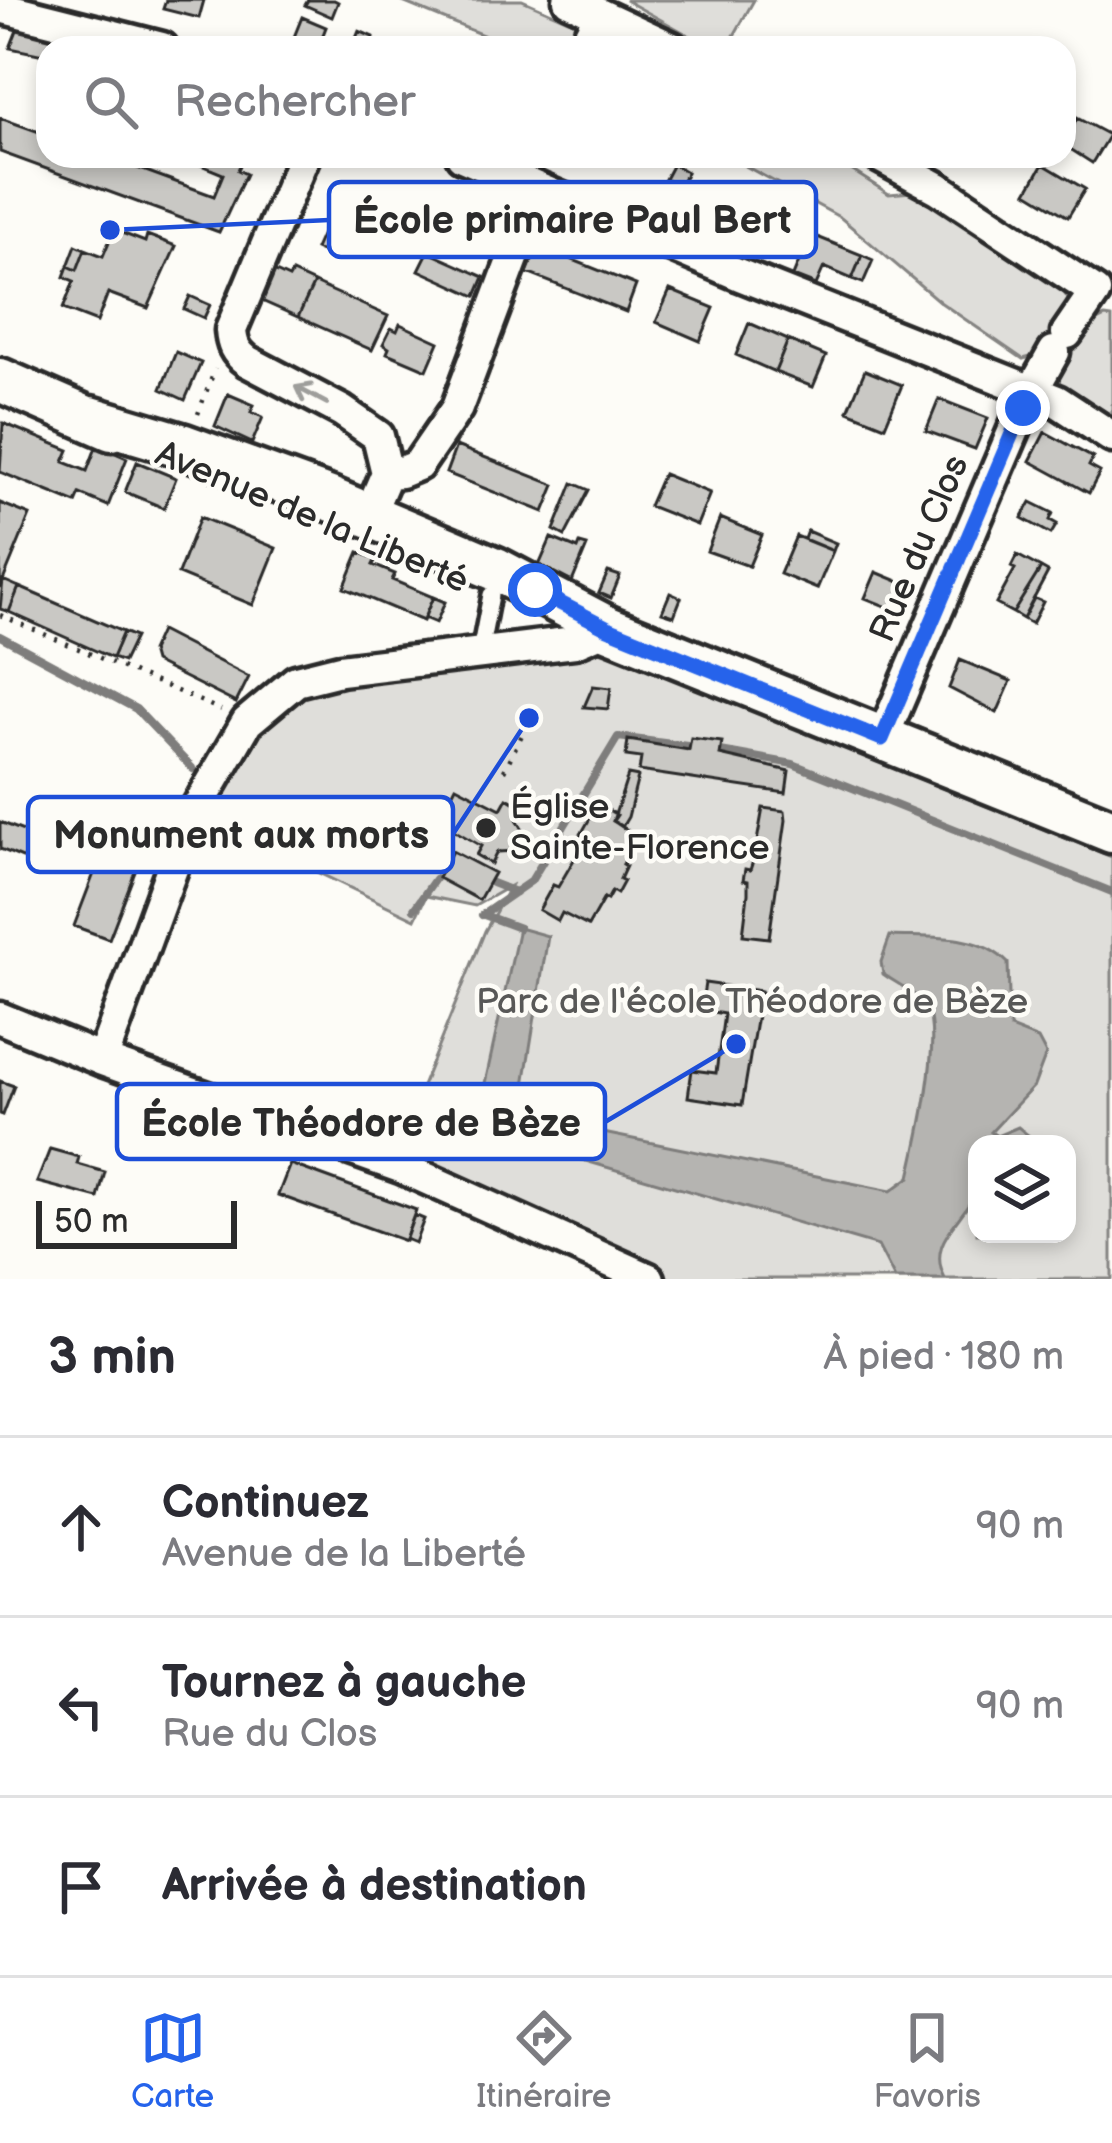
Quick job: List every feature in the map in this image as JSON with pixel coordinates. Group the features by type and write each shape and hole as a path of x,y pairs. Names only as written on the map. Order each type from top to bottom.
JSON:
{"main road":[{"name":"Avenue de la Liberté","path":"0,380 90,418 211,481 491,595 608,628"},
{"name":"Avenue de la Liberté","path":"90,418 184,446 369,515 496,569 608,628 1112,831"}],"street":[{"path":"566,0 600,32"},
{"path":"0,7 115,36"},
{"path":"299,168 230,330 232,340 247,361 343,411 378,436 387,472 369,515"},
{"path":"901,168 1106,298"},
{"path":"387,472 418,465 457,408 527,175 924,350 1057,401 1112,437"},
{"name":"Rue du Clos","path":"882,739 1031,391 1060,342 1106,298"},
{"path":"102,1060 189,822 247,722 296,682 340,670 574,642 608,628"},
{"path":"0,1018 102,1060 403,1168 649,1279"}],"lane":[{"path":"480,652 491,595"}],"path":[{"path":"0,615 247,722"},
{"path":"504,771 522,735"}],"green space":[{"path":"398,0 522,0 604,36 485,36"},
{"path":"625,0 754,0 734,36 690,36"},
{"path":"749,168 848,168 889,194 924,191 1054,277 1068,299 1056,329 1038,355 1023,359 940,302 841,218"},
{"path":"1105,317 1112,318 1112,421 1060,384 1059,373 1070,344"},
{"name":"Parc de l'école Théodore de Bèze","path":"578,650 607,652 1112,857 1112,1279 671,1279 397,1148 485,931 510,886 475,906 426,896 415,919 208,820 234,761 264,722 302,695 348,683"}],"shaded area":[{"path":"519,928 548,936 519,1116 891,1191 910,1177 932,1043 923,1003 883,974 881,962 890,936 968,941 996,953 1008,963 1010,1028 1038,1039 1046,1054 1034,1086 991,1132 996,1135 968,1135 968,1205 943,1243 940,1266 945,1279 895,1279 878,1246 475,1129"},
{"path":"1018,1127 1028,1135 999,1135"}],"building":[{"path":"166,0 204,0 199,18 163,9"},
{"path":"308,0 338,2 332,17 305,5"},
{"path":"302,17 326,27 323,36 294,36"},
{"path":"19,25 64,36 36,36 36,53 10,48"},
{"path":"0,118 36,131 36,165 0,152"},
{"path":"1076,120 1109,135 1092,163 1076,153"},
{"path":"44,168 138,168 214,196 223,174 208,168 239,168 246,174 219,232"},
{"path":"671,168 687,172 679,187 665,179"},
{"path":"1041,168 1050,168 1085,189 1068,217 1027,192"},
{"path":"327,222 351,233 339,260 315,249"},
{"path":"114,230 145,242 147,235 176,246 148,308 108,293 97,322 63,309 74,281 64,277 68,266 77,270 85,249 103,256"},
{"path":"810,234 862,255 852,279 824,267 816,285 793,276"},
{"path":"76,245 85,249 77,270 68,266"},
{"path":"538,246 636,285 626,312 527,273"},
{"path":"428,252 484,277 476,296 419,270"},
{"path":"862,255 873,260 863,283 852,279"},
{"path":"267,268 314,283 298,317 253,297"},
{"path":"314,283 388,316 372,350 298,317"},
{"path":"670,290 714,308 700,341 656,322"},
{"path":"190,296 210,305 204,318 184,309"},
{"path":"749,323 788,340 775,372 736,355"},
{"path":"400,324 439,342 427,370 387,353 389,348 383,344 391,328 397,331"},
{"path":"788,340 826,356 813,387 775,372"},
{"path":"176,352 201,363 185,400 161,389"},
{"path":"865,370 902,385 885,426 848,411"},
{"path":"228,394 254,405 251,412 263,417 252,443 215,426"},
{"path":"939,399 988,418 975,449 926,431"},
{"path":"3,423 69,450 64,462 87,471 97,445 127,458 108,506 80,494 76,503 0,472"},
{"path":"1045,432 1093,458 1089,466 1100,472 1089,493 1030,461"},
{"path":"456,446 555,485 544,512 446,473"},
{"path":"137,462 176,478 164,508 125,492"},
{"path":"663,474 710,493 697,525 649,506"},
{"path":"573,483 589,490 565,536 554,530"},
{"path":"1031,502 1053,513 1050,520 1057,524 1051,534 1022,518"},
{"path":"0,503 30,515 0,588"},
{"path":"200,517 276,548 253,605 178,574"},
{"path":"720,518 762,535 749,566 707,551"},
{"path":"807,531 836,543 833,551 804,539"},
{"path":"796,536 833,551 817,589 780,574"},
{"path":"551,538 578,549 580,544 587,546 572,582 538,568"},
{"path":"359,552 376,559 373,565 395,574 392,580 433,597 423,621 344,588"},
{"path":"1017,555 1041,568 1013,613 996,604 1015,569 1011,567"},
{"path":"1041,568 1048,572 1023,619 1013,613"},
{"path":"608,572 620,576 611,598 599,593"},
{"path":"876,572 910,586 900,612 865,598"},
{"path":"3,580 19,587 9,612 0,609"},
{"path":"19,587 123,632 112,658 9,612"},
{"path":"670,593 681,598 674,616 662,612"},
{"path":"433,597 445,602 436,623 424,618"},
{"path":"1034,598 1043,602 1032,624 1023,619"},
{"path":"160,631 249,677 236,703 154,662 151,651"},
{"path":"123,632 135,637 123,662 112,658"},
{"path":"960,660 1011,681 997,713 949,688"},
{"path":"593,686 611,688 608,709 584,707"},
{"path":"691,738 722,742 720,755 789,771 786,793 639,771 641,758 626,756 628,740 689,750"},
{"path":"628,775 638,777 622,827 613,821"},
{"name":"Église Sainte-Florence","path":"456,786 501,809 507,798 523,807 517,819 526,835 517,851 497,852 491,864 476,855 481,846 438,821"},
{"path":"598,804 617,815 613,821 639,837 623,864 620,879 624,881 617,894 612,891 604,898 588,926 562,913 558,921 539,910 582,846 576,843"},
{"path":"763,808 785,811 786,820 769,938 743,935 748,881 743,880 754,858"},
{"path":"0,822 34,835 25,859 0,849"},
{"path":"452,851 494,873 479,900 438,878"},
{"path":"101,855 136,869 109,939 74,926"},
{"path":"705,983 761,991 742,1105 688,1097 692,1070 716,1073 724,1014 701,1010"},
{"path":"0,1081 14,1086 3,1115 0,1114"},
{"path":"50,1149 79,1157 77,1164 105,1172 98,1198 37,1182"},
{"path":"290,1164 416,1210 405,1241 278,1195"},
{"path":"414,1215 424,1219 415,1243 405,1239"}],"waterway":[{"path":"0,636 136,709 193,769"},
{"path":"482,915 531,881 618,737 695,747"},
{"path":"715,750 793,764 1112,892"},
{"path":"414,909 435,879"},
{"path":"492,883 515,892"},
{"path":"484,915 519,928"}],"place":[{"name":"École primaire Paul Bert","path":"110,230"},
{"name":"Monument aux morts","path":"529,718"},
{"name":"Église Sainte-Florence","path":"486,828"},
{"name":"École Théodore de Bèze","path":"736,1044"}],"route":[{"path":"535,590 608,628 882,739 1023,408"}]}
